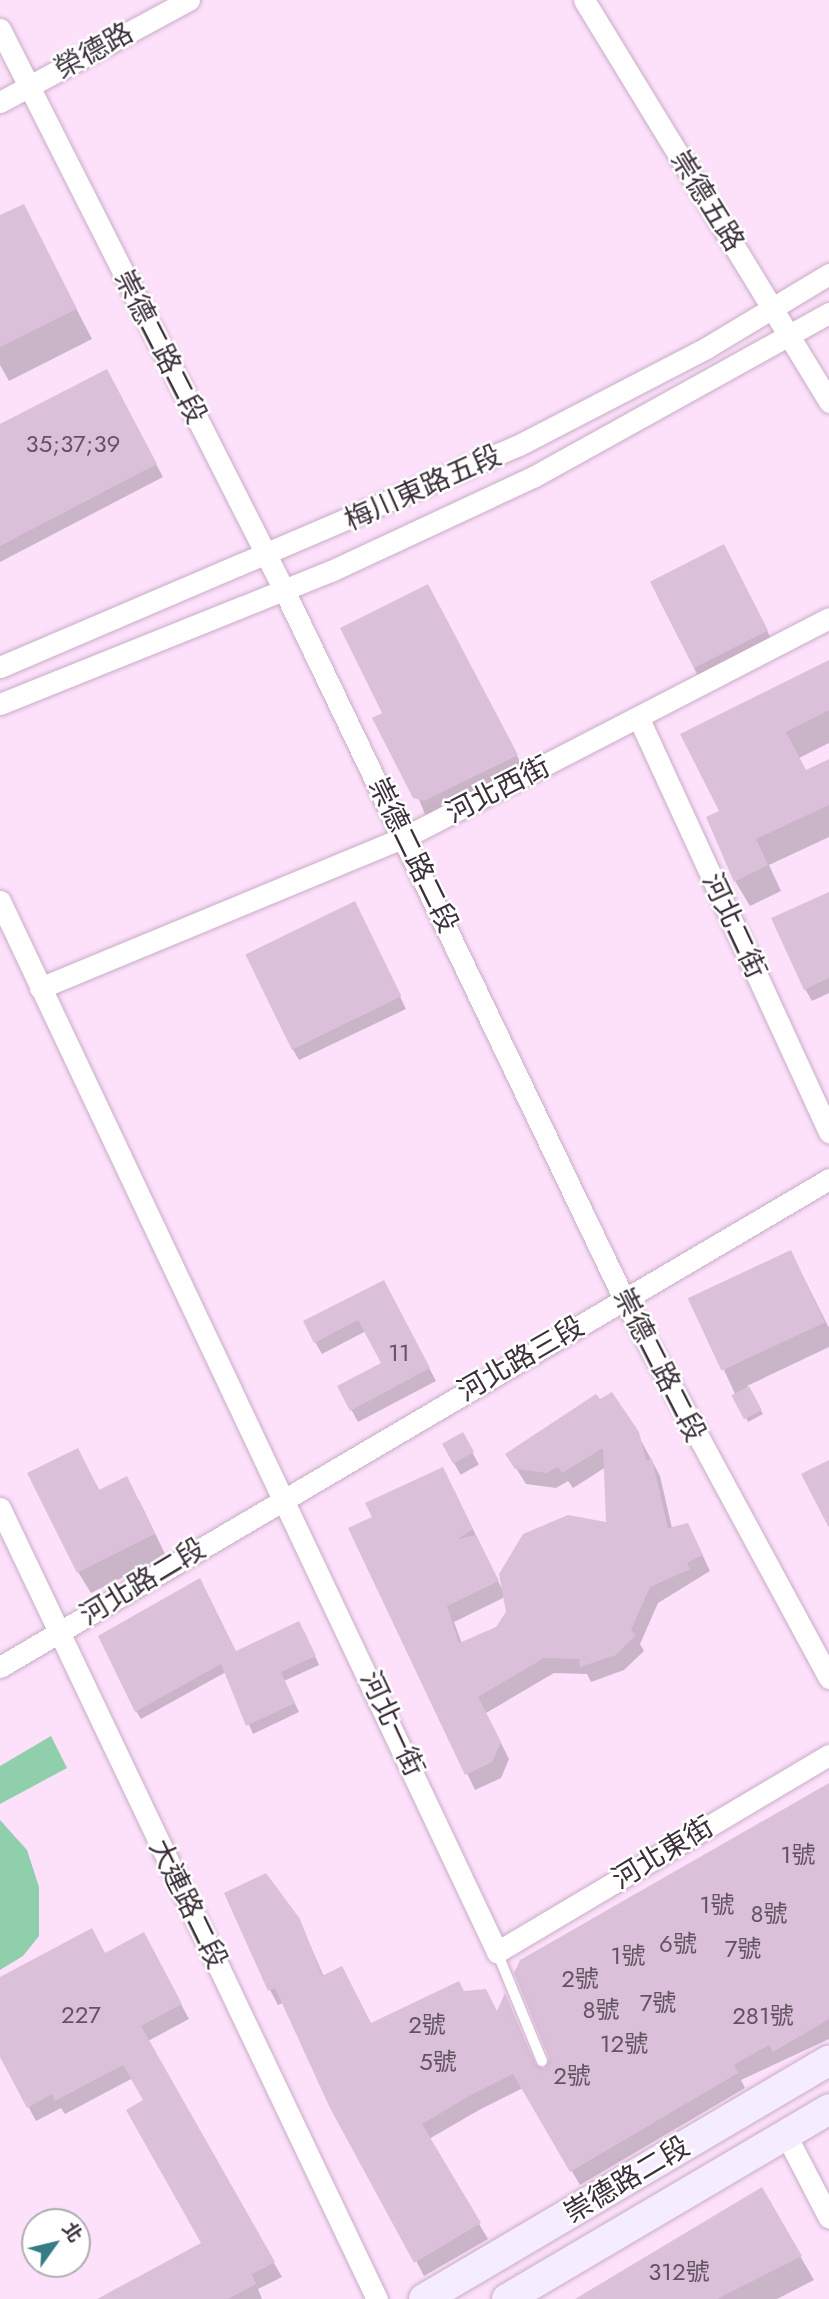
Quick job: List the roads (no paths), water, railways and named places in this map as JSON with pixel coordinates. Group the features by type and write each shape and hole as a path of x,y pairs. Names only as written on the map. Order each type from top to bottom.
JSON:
{"main road":[{"name":"崇德路二段","path":"424,2299 829,2060"},
{"name":"崇德路二段","path":"507,2299 829,2109"}],"street":[{"name":"榮德路","path":"0,102 188,0"},
{"name":"崇德五路","path":"584,0 829,402"},
{"name":"崇德二路二段","path":"0,29 284,590 405,837 624,1299 829,1678"},
{"name":"梅川東路五段","path":"0,667 267,556 519,445 773,308 829,274"},
{"name":"梅川東路五段","path":"0,704 284,590 533,477 829,313"},
{"name":"河北西街","path":"40,988 405,837 639,719 829,618"},
{"name":"河北二街","path":"639,719 829,1132"},
{"name":"河北一街","path":"0,901 286,1496 497,1952"},
{"name":"河北路三段","path":"286,1496 829,1179"},
{"name":"河北路二段","path":"0,1667 286,1496"},
{"name":"大連路二段","path":"0,1508 377,2299"},
{"name":"河北東街","path":"497,1952 829,1755"},
{"path":"786,2135 829,2218"}],"lane":[{"path":"497,1952 542,2060"}]}
